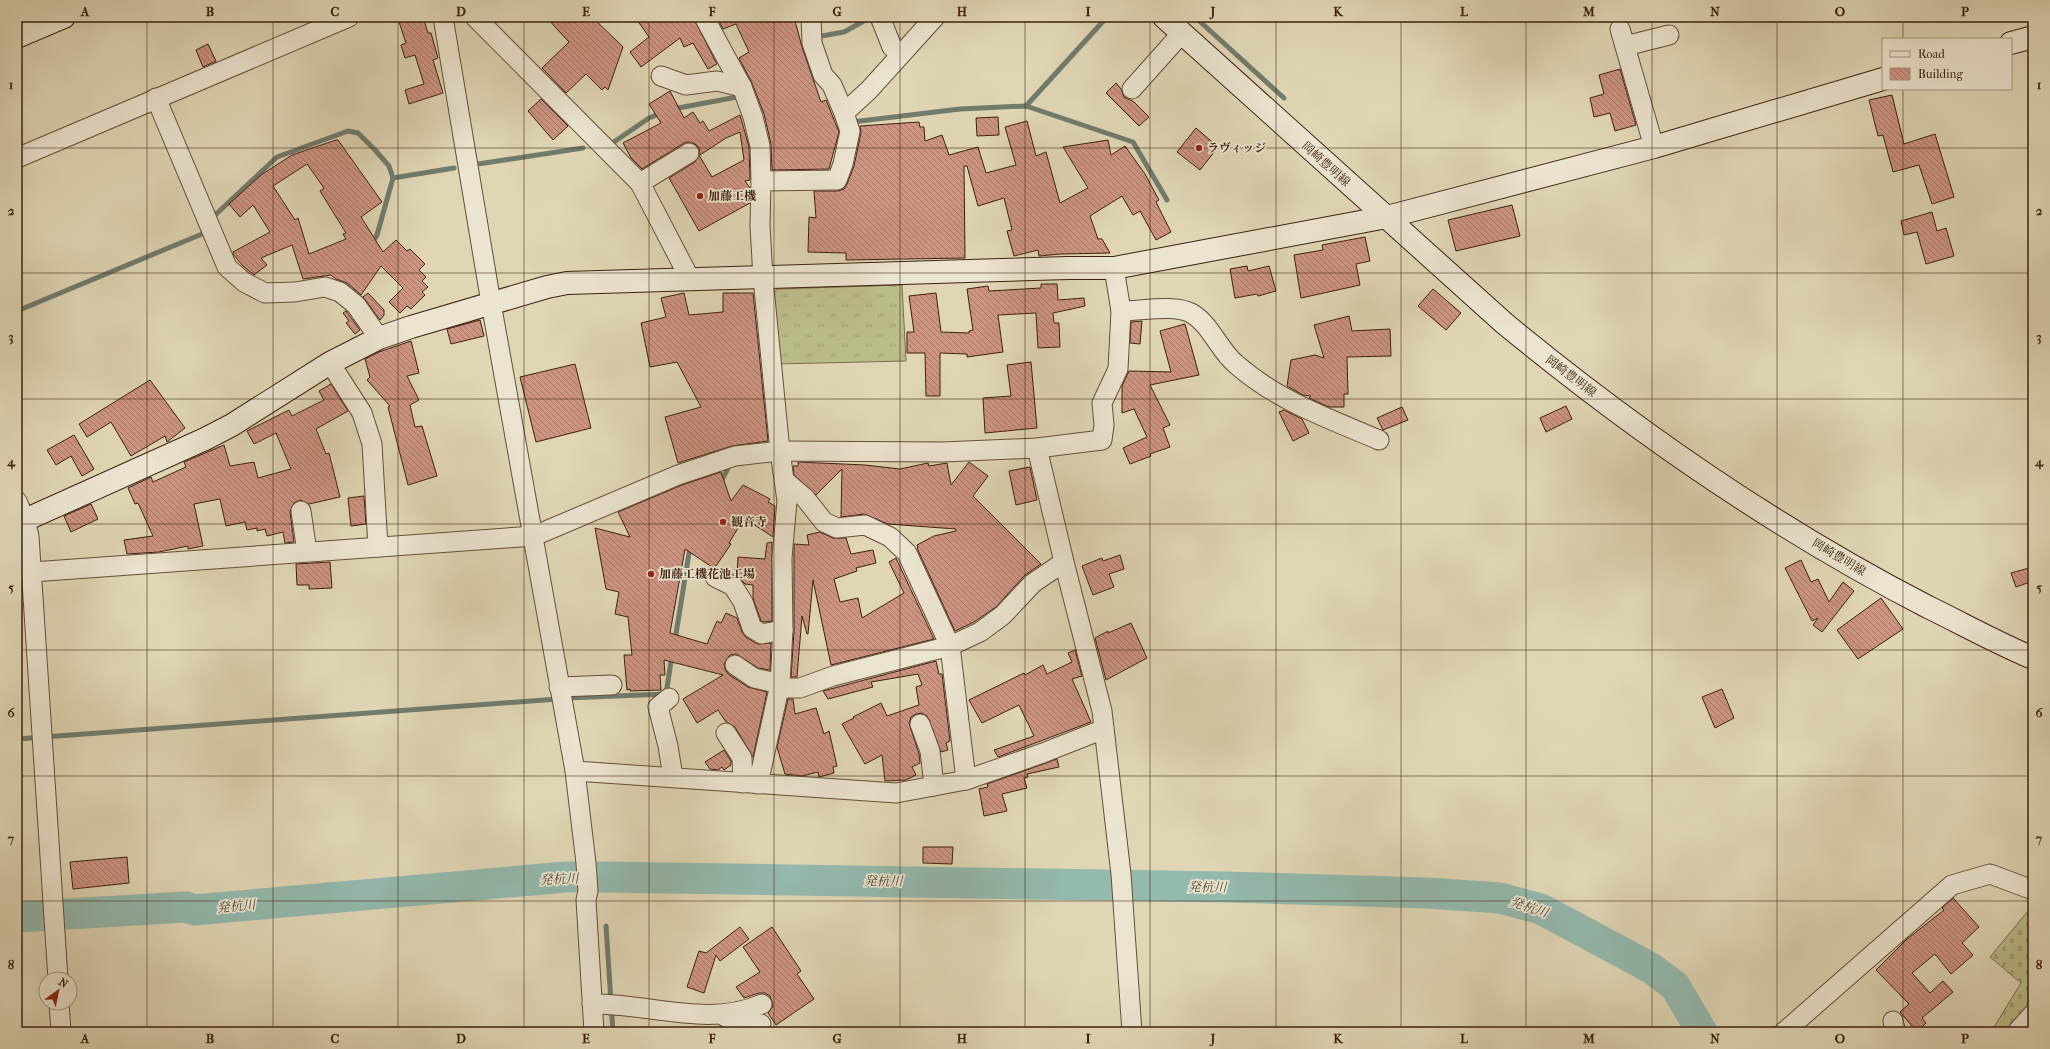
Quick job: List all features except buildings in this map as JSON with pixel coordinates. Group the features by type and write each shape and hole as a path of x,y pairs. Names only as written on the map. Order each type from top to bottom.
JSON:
{"street":[{"path":"17,37 64,17"},
{"path":"17,158 349,17"},
{"path":"443,17 490,303 534,536 574,771 586,863 588,891 586,900 606,1004 594,1032"},
{"path":"475,17 640,183 690,279"},
{"path":"704,17 742,88 760,146 760,226 780,451 787,500 782,558 783,630 780,686 750,783"},
{"path":"761,181 837,180 843,164 850,132 832,85 823,75 812,43 811,17"},
{"path":"880,17 892,48 901,54"},
{"path":"844,113 935,17"},
{"name":"岡崎豊明線","path":"1164,17 1504,323 1545,357 1669,449 1790,528 1880,582 1994,642 2033,658"},
{"path":"1132,89 1182,33"},
{"path":"1654,147 1623,37 1669,35"},
{"path":"2012,43 2033,37"},
{"path":"661,76 686,85 717,81 742,88"},
{"path":"58,971 32,572 29,536 20,515 205,439 232,425 330,363 379,338 490,303 567,283 1068,268 1114,268 1387,217 1654,147 1882,78"},
{"path":"156,98 202,213 227,267 244,282 265,293 296,292 325,287 340,292 356,305 379,338"},
{"path":"640,183 689,154"},
{"path":"32,572 534,536 678,474 735,456 780,451 943,452 1037,448 1102,440 1104,425 1102,403 1118,369 1121,312 1114,268"},
{"path":"1121,312 1176,309 1190,313 1201,320 1236,365 1259,382 1297,405 1379,440"},
{"path":"330,363 362,413 372,444 378,548"},
{"path":"1037,448 1102,711 1121,874 1132,1032"},
{"path":"785,481 805,498 824,522 837,528 865,525 890,537 907,553 950,646 966,780"},
{"path":"301,511 306,552"},
{"path":"735,666 754,678 780,686 800,688 833,676 950,646 980,632 1003,615 1033,583 1064,562"},
{"path":"715,576 733,586 743,602 752,628 762,634 783,630"},
{"path":"559,687 612,685"},
{"path":"669,698 658,707 668,746 673,777"},
{"path":"920,724 930,751 934,786"},
{"path":"574,771 896,793 966,780 1043,753 1104,729"},
{"path":"726,733 742,758 750,783"},
{"path":"1784,1032 1952,885 1990,874 2033,890"},
{"path":"606,1004 663,1011 721,1015 745,1012 762,1004"},
{"path":"60,1011 61,1032"},
{"path":"2017,1032 2033,1014"},
{"path":"721,1015 742,1025 761,1024"}],"green space":[{"path":"902,285 906,361 777,364 771,296 777,289"},
{"path":"2033,905 2033,1007 2011,1032 1991,1032 2021,983 1990,957"}],"waterway":[{"path":"816,37 844,32 871,17"},
{"path":"1026,106 1107,17"},
{"path":"1195,17 1284,98"},
{"path":"673,109 737,97 741,99"},
{"path":"852,122 960,109 1026,106 1133,142 1167,200"},
{"path":"611,144 649,118 661,113"},
{"path":"212,218 277,157 348,131 358,133 375,150 389,166 393,178"},
{"path":"478,164 583,148"},
{"path":"372,243 377,235 393,178 454,168"},
{"path":"17,311 202,234 205,228"},
{"path":"721,482 729,466 732,464"},
{"path":"675,640 690,547"},
{"path":"566,698 666,694 672,655"},
{"path":"17,739 558,699"},
{"name":"発杭川","path":"17,917 186,907 194,910 566,877 1227,887 1427,893 1500,898 1541,909 1651,968 1675,986 1702,1032"},
{"path":"606,926 613,1032"}],"place":[{"name":"ラヴィッジ","path":"1199,148"},
{"name":"加藤工機","path":"700,196"},
{"name":"観音寺","path":"723,522"},
{"name":"加藤工機花池工場","path":"651,574"}]}
